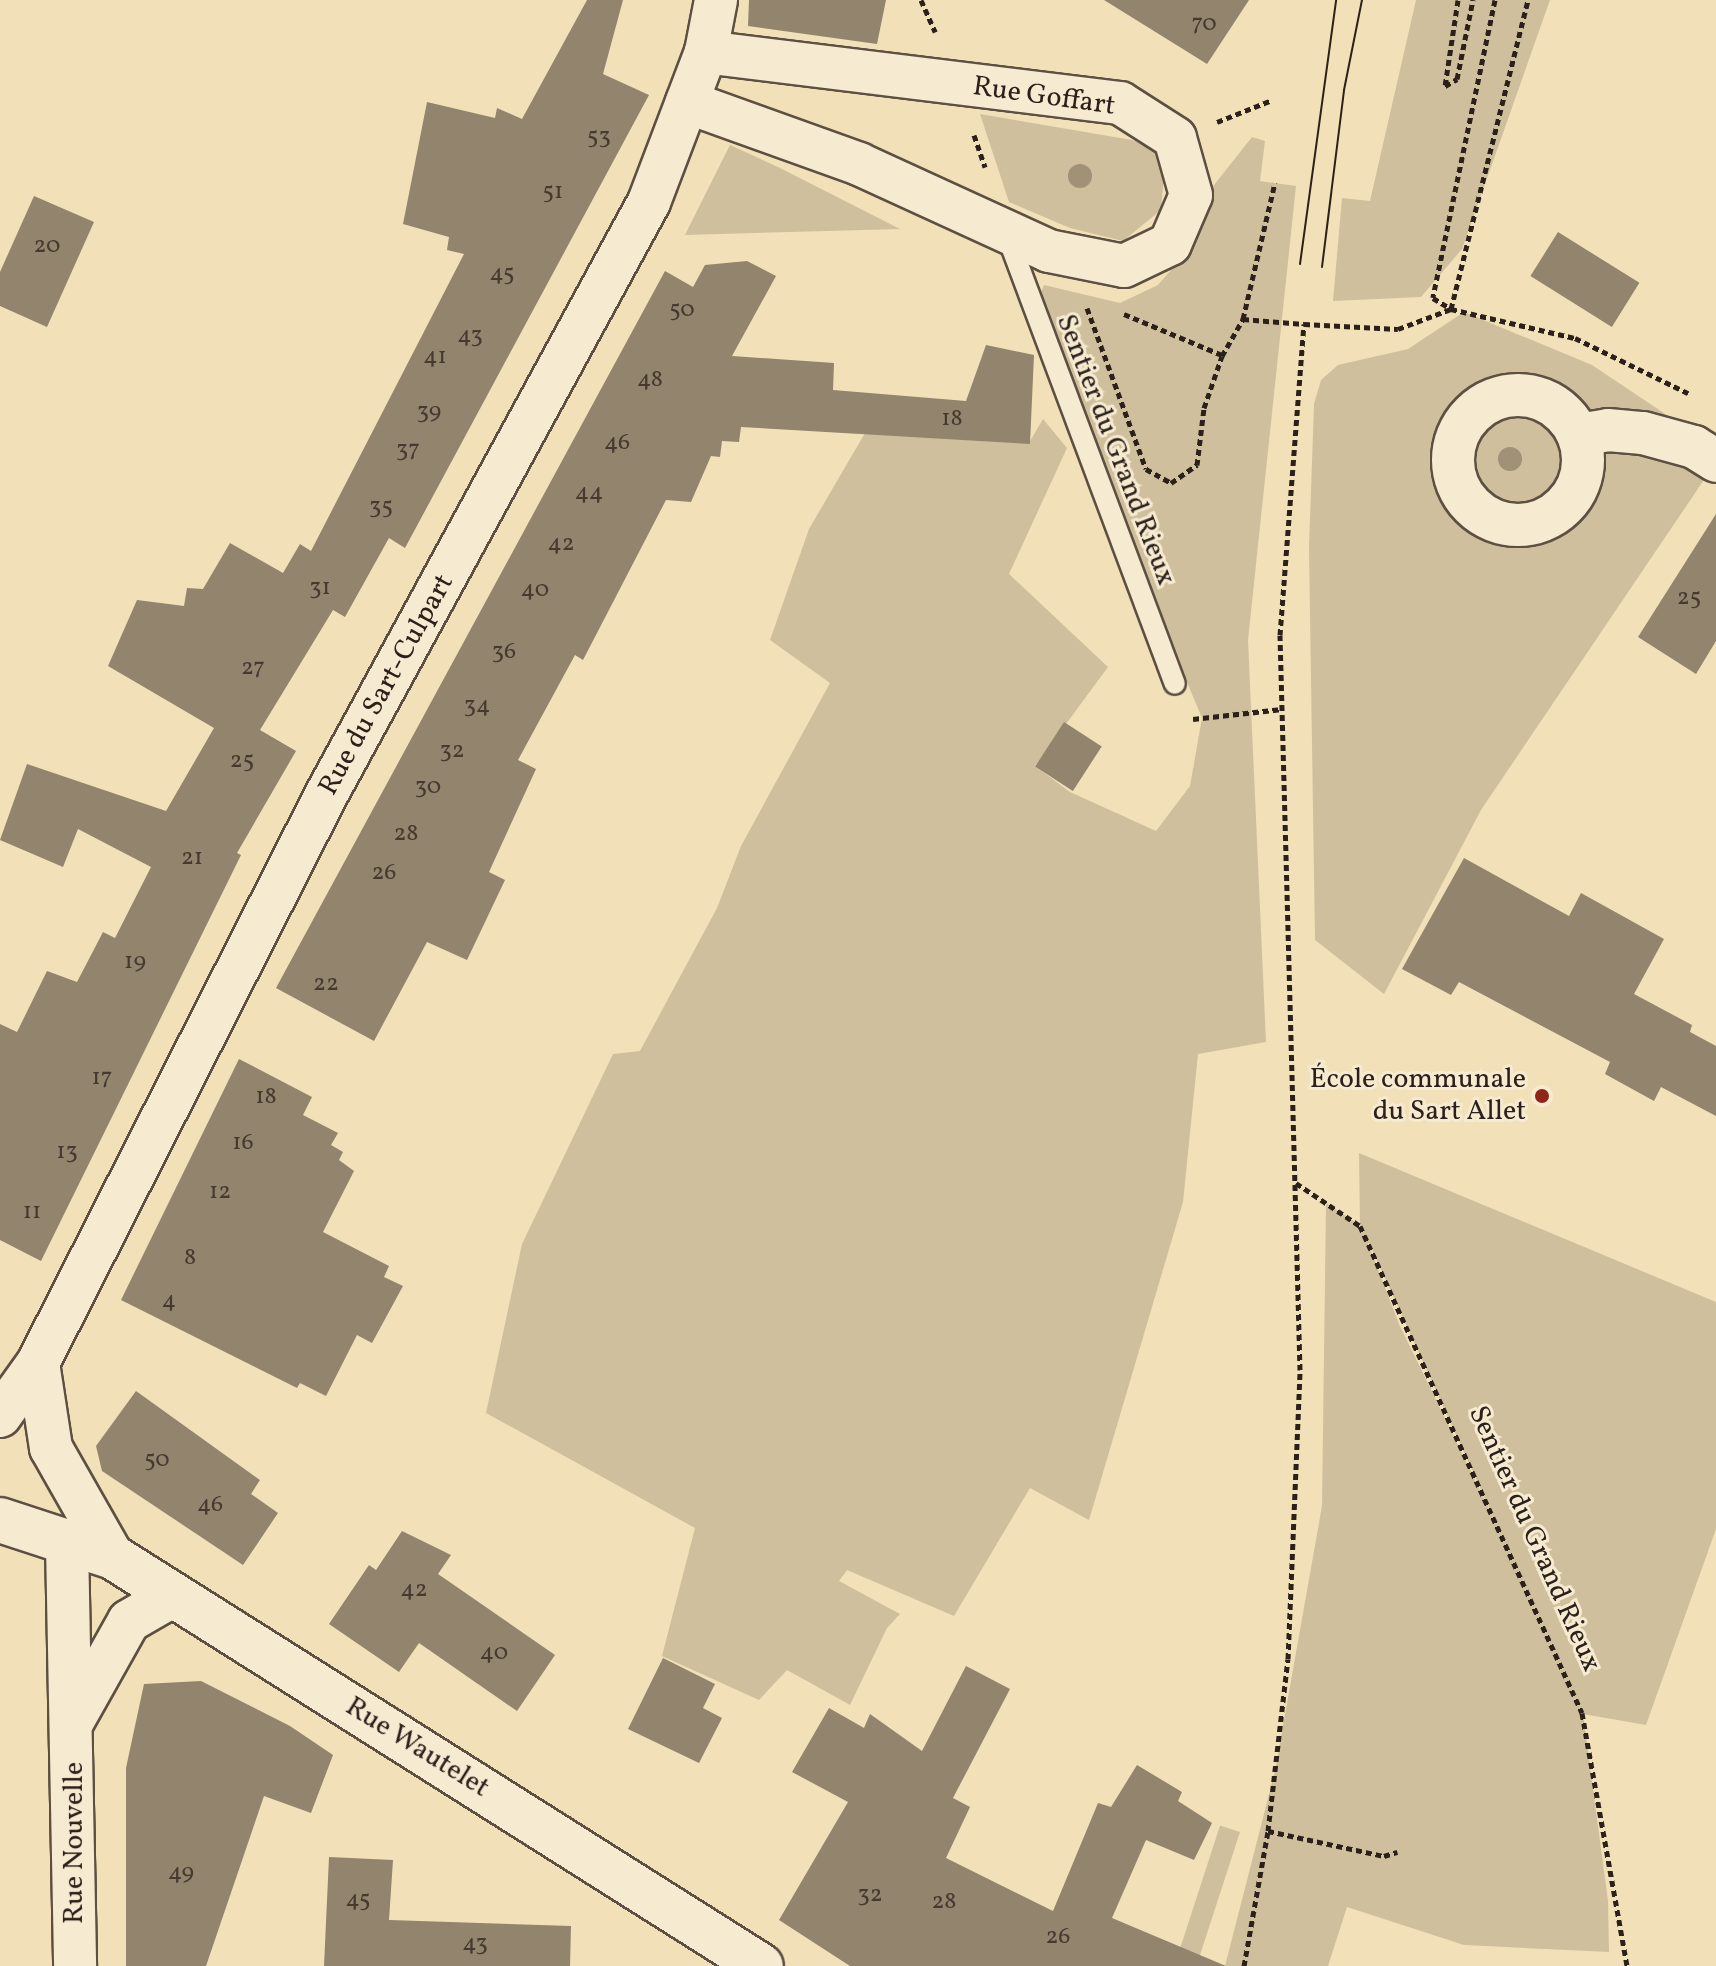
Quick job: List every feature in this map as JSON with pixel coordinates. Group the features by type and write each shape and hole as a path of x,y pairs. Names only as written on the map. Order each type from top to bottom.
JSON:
{"street":[{"name":"Rue du Sart-Culpart","path":"0,1416 38,1363 325,797 649,202 706,52 716,0"},
{"name":"Rue Goffart","path":"706,52 1120,103 1175,138"},
{"path":"687,102 859,164 1007,235 1049,251 1124,266 1170,244 1191,195 1175,138"},
{"path":"1578,435 1608,430 1643,433 1694,447 1714,460"},
{"path":"38,1363 51,1448 113,1557"},
{"name":"Rue Wautelet","path":"0,1520 113,1557 761,1966"},
{"name":"Rue Nouvelle","path":"67,1543 74,1719 75,1966"},
{"path":"74,1719 129,1621 174,1595"}],"lane":[{"name":"Sentier du Grand Rieux","path":"1007,235 1175,684"}],"path":[{"path":"1458,0 1445,86 1457,79 1473,0"},
{"path":"1495,0 1433,298 1451,309 1575,338 1688,392 1714,460"},
{"path":"1451,309 1506,70 1528,0"},
{"path":"1175,138 1272,100"},
{"path":"1097,303 1083,297 1146,469 1171,483 1197,465 1204,408 1222,356 1243,319 1275,183"},
{"path":"1111,308 1222,356"},
{"path":"1243,319 1398,329 1451,309"},
{"path":"1244,1966 1268,1831 1289,1628 1300,1370 1280,635 1304,324"},
{"path":"1244,714 1282,709"},
{"name":"Sentier du Grand Rieux","path":"1296,1183 1360,1226 1582,1713 1627,1966"},
{"path":"1268,1831 1384,1856 1397,1852"}],"shaded area":[{"path":"1416,0 1550,0 1462,249 1421,297 1333,301 1342,198 1370,201"},
{"path":"980,114 1132,140 1166,152 1161,210 1123,241 1070,228 1009,202"},
{"path":"1252,137 1265,141 1260,181 1296,186 1248,640 1266,1042 1198,1054 1183,1202 1089,1520 1030,1488 954,1616 847,1570 839,1581 900,1614 887,1628 850,1705 787,1670 759,1700 662,1656 695,1528 486,1413 522,1244 613,1054 640,1051 717,908 741,846 830,683 770,640 809,529 865,433 1029,443 1043,419 1067,448 1009,574 1108,667 1035,766 1070,792 1156,831 1190,786 1202,718 1033,313 1044,285 1120,303 1158,285 1192,246 1199,204"},
{"path":"730,145 778,167 900,229 685,235"},
{"path":"1464,312 1592,365 1716,448 1716,462 1481,810 1384,994 1315,940 1309,548 1314,404 1321,380 1338,365 1408,349"},
{"path":"1359,1153 1716,1302 1716,1529 1646,1725 1583,1714 1608,1901 1609,1952 1464,1945 1347,1907 1328,1966 1225,1966 1275,1771 1322,1506 1326,1203 1360,1225","holes":["1369,1243 1498,1527 1399,1324"]},
{"path":"1220,1826 1240,1832 1196,1966 1176,1960"}],"building":[{"path":"587,0 623,0 603,74 649,95 405,548 389,538 345,617 333,610 260,730 296,751 237,853 241,855 41,1261 0,1240 0,1024 17,1032 47,971 77,982 103,932 115,938 151,867 78,829 63,867 0,840 27,764 166,811 214,728 108,666 137,600 184,606 187,588 203,589 230,543 283,573 300,544 311,551 464,254 447,250 449,237 403,224 427,102 495,118 497,108 522,119"},
{"path":"749,0 886,0 877,44 748,26"},
{"path":"1104,0 1249,0 1207,64"},
{"path":"34,196 94,222 47,327 0,306 0,272"},
{"path":"1558,232 1639,283 1612,327 1530,276"},
{"path":"747,261 776,276 732,356 834,363 833,390 966,401 986,345 1034,355 1030,444 741,427 739,442 722,441 720,457 711,456 691,502 666,500 583,660 575,655 518,760 536,769 489,872 505,880 467,960 427,942 374,1041 276,988 665,271 693,287 705,265"},
{"path":"1716,514 1716,641 1696,674 1638,637"},
{"path":"1064,722 1102,747 1073,791 1035,766"},
{"path":"1464,858 1569,916 1581,893 1664,939 1634,994 1692,1025 1690,1032 1716,1046 1716,1116 1661,1087 1654,1101 1605,1074 1610,1062 1459,982 1451,995 1402,969"},
{"path":"239,1059 312,1097 303,1115 338,1133 331,1145 343,1152 339,1160 354,1171 323,1232 389,1266 384,1277 403,1286 372,1343 357,1335 326,1396 300,1383 297,1388 121,1300"},
{"path":"136,1391 260,1480 251,1494 278,1513 243,1565 102,1471 96,1446"},
{"path":"402,1531 451,1555 438,1574 555,1655 517,1711 419,1643 399,1672 329,1624 369,1565 376,1570"},
{"path":"663,1658 715,1684 703,1708 722,1718 699,1763 628,1729"},
{"path":"966,1666 1010,1689 953,1798 970,1807 946,1858 1053,1911 1098,1803 1111,1807 1137,1765 1182,1792 1178,1801 1212,1823 1194,1860 1146,1840 1112,1918 1226,1966 850,1966 779,1920 848,1802 792,1772 829,1708 864,1728 870,1714 922,1751"},
{"path":"201,1681 290,1726 333,1755 311,1813 264,1796 206,1966 126,1966 126,1768 144,1684"},
{"path":"329,1857 393,1860 389,1920 571,1926 570,1966 324,1966"}],"tram line":[{"path":"1300,264 1336,0"},
{"path":"1322,267 1344,90 1362,0"}],"place":[{"name":"École communale du Sart Allet","path":"1542,1096"}]}
